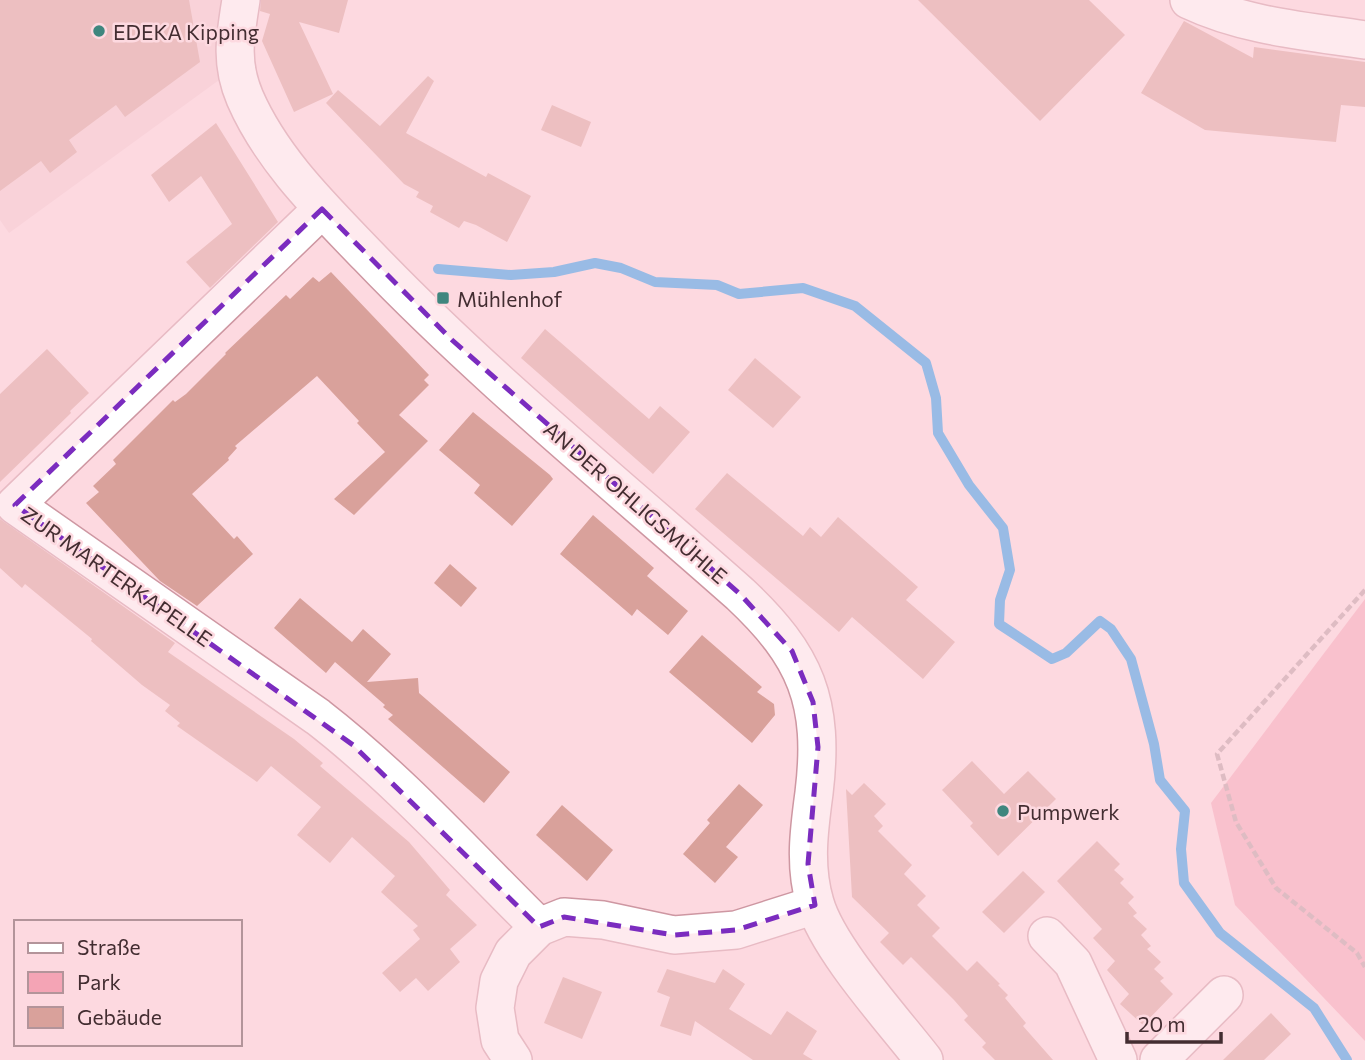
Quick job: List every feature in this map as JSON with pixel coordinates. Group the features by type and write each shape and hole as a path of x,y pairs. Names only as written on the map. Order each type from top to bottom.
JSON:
{"street":[{"name":"AN DER OHLIGSMÜHLE","path":"241,0 233,57 244,96 261,129 289,171 322,209 452,340 770,621 792,651 806,679 813,702 818,747 807,864 815,905 851,966 924,1060"},
{"path":"1189,0 1232,17 1266,25 1365,40"},
{"name":"ZUR MARTERKAPELLE","path":"322,209 8,500 353,745 539,928"},
{"path":"513,1060 500,1040 495,1008 499,981 513,953 539,928 564,917 603,920 674,934 736,930 815,905"},
{"path":"1047,936 1073,963 1118,1060"},
{"path":"1160,1060 1224,995"}],"path":[{"path":"1365,590 1217,754 1236,822 1276,888 1357,953 1365,967"}],"highlighted area":[{"path":"322,209 452,340 740,594 792,651 813,702 818,747 808,864 815,905 736,930 674,935 564,917 539,927 353,745 15,505"}],"shaded area":[{"path":"0,0 232,0 219,80 9,233 0,220"}],"green space":[{"path":"1365,599 1365,1041 1235,905 1211,803"}],"building":[{"path":"0,0 189,0 200,62 125,117 116,105 69,140 77,152 50,173 41,161 0,191"},
{"path":"261,0 348,0 339,33 299,22 333,94 294,112 262,41 270,14 260,11"},
{"path":"918,0 1089,0 1125,35 1040,121"},
{"path":"1184,21 1253,58 1254,47 1365,62 1365,107 1341,105 1336,142 1205,130 1141,93"},
{"path":"428,76 434,81 406,133 486,177 488,173 531,196 507,242 476,225 464,221 459,228 430,212 433,206 416,197 419,192 404,184 326,103 338,90 380,126"},
{"path":"552,105 591,122 581,147 541,130"},
{"path":"216,123 278,222 210,288 186,262 232,224 201,176 169,202 151,175"},
{"path":"331,272 429,375 424,380 429,385 399,415 428,441 354,515 334,499 385,452 317,376 235,446 237,448 229,460 192,494 234,539 237,536 253,554 197,606 160,581 86,503 99,492 93,486 116,464 113,460 173,400 175,402 186,394 286,295 290,299 313,277 319,282"},
{"path":"545,329 649,419 660,406 690,432 653,474 521,358"},
{"path":"47,349 89,393 0,482 0,394"},
{"path":"755,358 801,397 773,428 728,390"},
{"path":"473,412 553,479 512,526 474,493 480,485 439,450"},
{"path":"727,473 803,536 810,527 821,537 838,517 918,587 906,600 955,642 923,679 852,617 839,632 695,509"},
{"path":"593,515 654,568 647,576 688,611 668,635 637,609 632,616 560,554"},
{"path":"0,519 175,643 168,652 294,739 323,763 320,766 409,842 450,890 446,895 477,925 450,949 460,962 428,991 416,978 400,992 382,973 420,939 413,930 418,926 381,892 395,876 352,837 330,863 297,835 321,807 271,766 257,782 177,726 180,723 165,711 170,705 142,685 91,641 92,639 25,584 22,588 0,568"},
{"path":"450,564 477,588 461,607 434,583"},
{"path":"300,598 352,642 363,629 391,654 367,682 418,678 419,693 510,772 484,803 388,719 393,715 383,707 385,705 335,662 326,673 274,628"},
{"path":"702,635 762,687 757,692 774,704 775,715 752,743 669,672"},
{"name":"Pumpwerk","path":"972,761 1004,794 1028,771 1056,799 998,856 970,826 973,823 942,790"},
{"path":"864,783 886,804 874,816 883,826 878,831 912,865 904,874 926,896 917,905 940,928 932,936 967,971 977,961 1000,984 998,985 1008,995 1005,998 1026,1023 1023,1026 1053,1060 995,1060 982,1047 986,1043 964,1020 968,1016 954,1000 911,957 903,965 880,942 889,933 852,897 846,789 852,795"},
{"path":"739,784 763,805 726,847 738,857 715,883 683,854 710,823 707,820"},
{"path":"562,805 613,850 587,881 536,835"},
{"path":"1097,841 1120,864 1114,870 1124,879 1120,883 1134,897 1128,903 1137,913 1133,916 1147,929 1141,935 1151,946 1147,949 1161,962 1154,969 1164,978 1160,981 1173,994 1143,1025 1120,1004 1129,994 1107,970 1115,961 1093,938 1102,929 1057,881"},
{"path":"1023,871 1045,892 1004,933 982,912"},
{"path":"667,969 715,983 723,969 745,984 729,1009 771,1035 787,1011 817,1031 803,1054 813,1060 753,1060 695,1021 691,1036 660,1026 670,997 657,992"},
{"path":"563,977 602,992 582,1039 544,1023"},
{"path":"1271,1013 1291,1034 1264,1060 1223,1060"}],"waterway":[{"path":"438,269 511,275 554,272 595,263 621,268 655,282 717,285 739,294 803,288 855,306 926,363 936,398 938,433 969,485 1003,528 1010,570 1000,600 999,624 1052,659 1066,653 1100,621 1111,629 1131,659 1154,744 1160,780 1185,811 1181,849 1184,883 1220,933 1314,1008 1347,1060"}],"place":[{"name":"EDEKA Kipping","path":"99,31"},
{"name":"Mühlenhof","path":"443,298"},
{"name":"Pumpwerk","path":"1003,811"}]}
